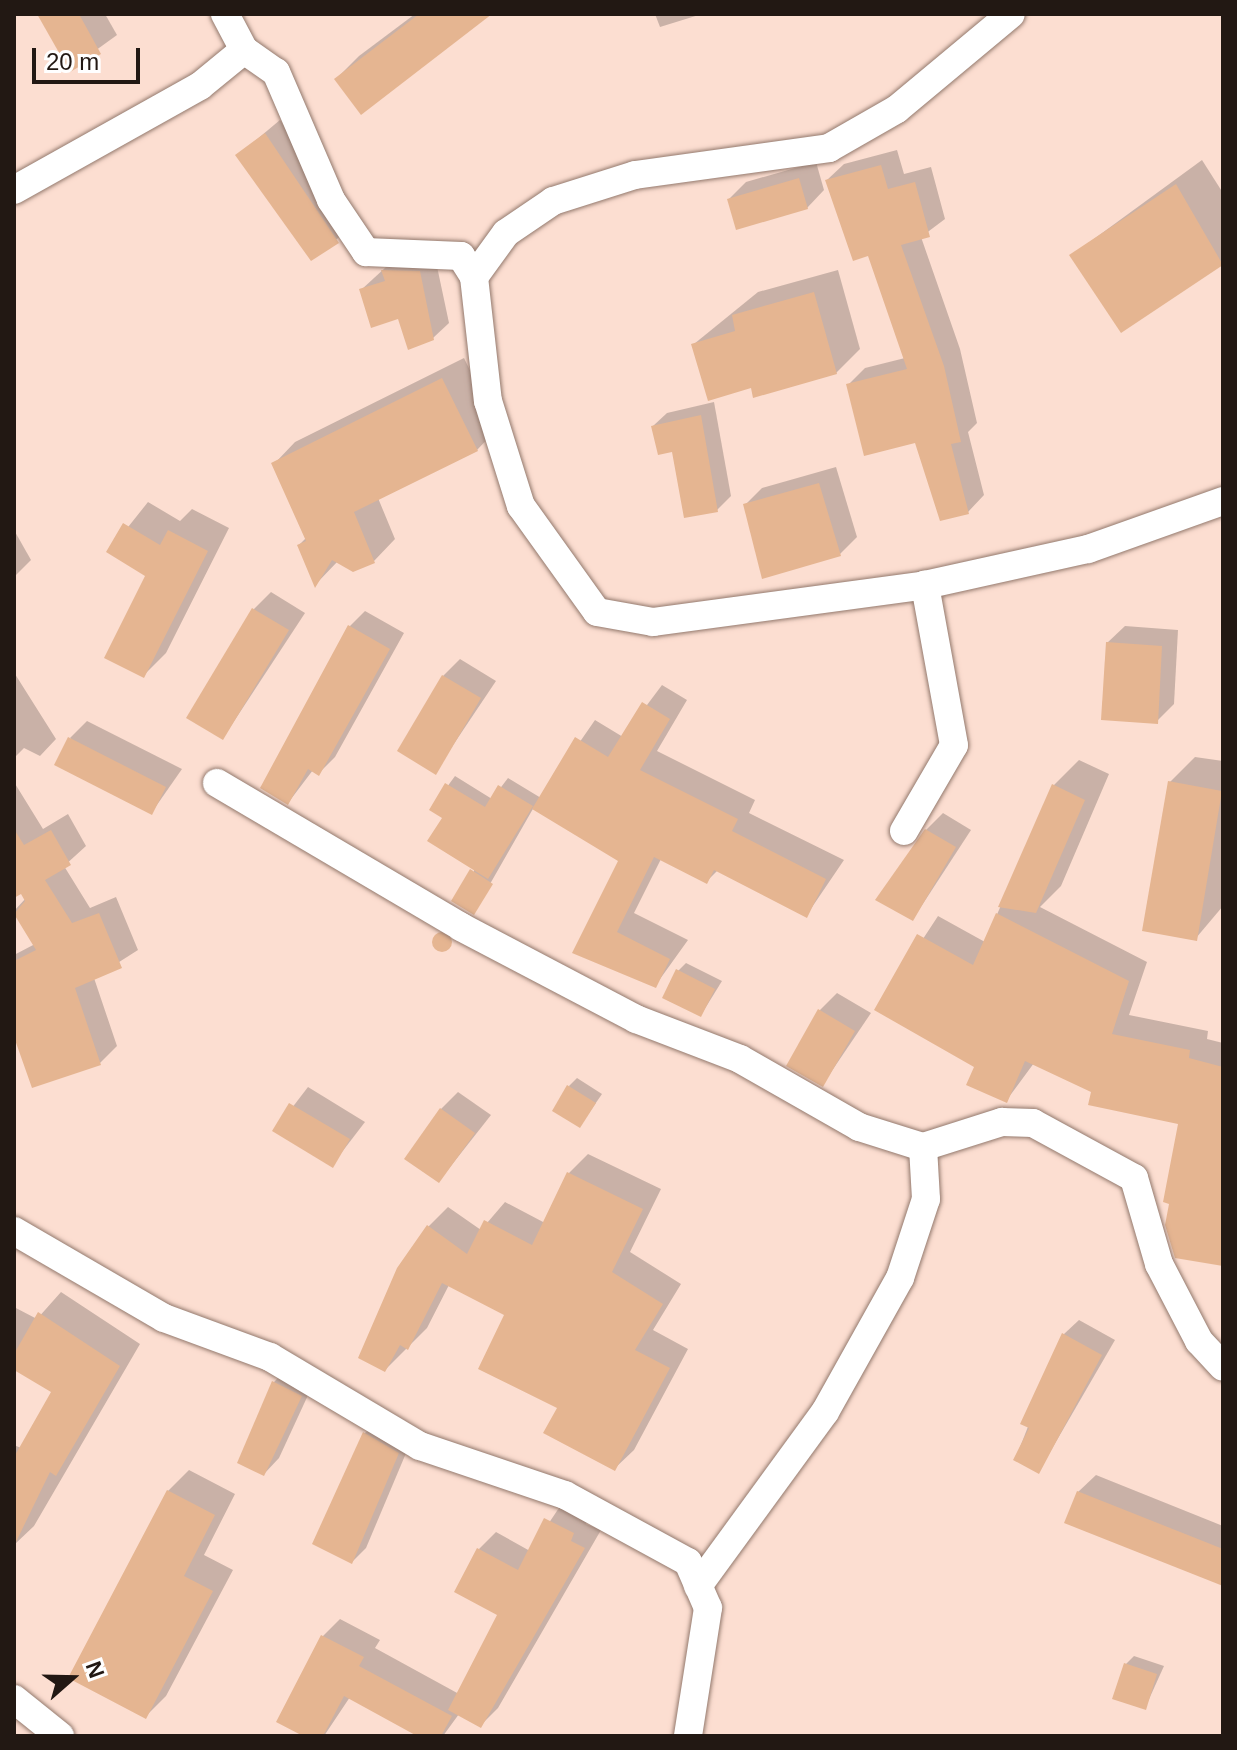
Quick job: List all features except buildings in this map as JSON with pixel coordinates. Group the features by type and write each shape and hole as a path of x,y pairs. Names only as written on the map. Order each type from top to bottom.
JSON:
{"street":[{"path":"225,14 244,50 276,72 331,200 366,252 461,256 474,277 488,401 521,506 597,612 653,622 925,585 1088,549 1223,501"},
{"path":"474,277 506,233 553,201 635,175 829,148 897,109 1011,14"},
{"path":"14,190 200,86 244,50"},
{"path":"904,831 954,745 925,585"},
{"path":"217,783 320,848 636,1019 740,1059 859,1127 923,1147 1002,1122 1033,1123 1134,1178 1159,1264 1199,1341 1223,1367"},
{"path":"698,1586 825,1412 900,1278 926,1199 923,1147"},
{"path":"14,1231 164,1318 270,1357 420,1446 565,1495 688,1562 708,1608 688,1736"},
{"path":"14,1699 60,1736"}]}
